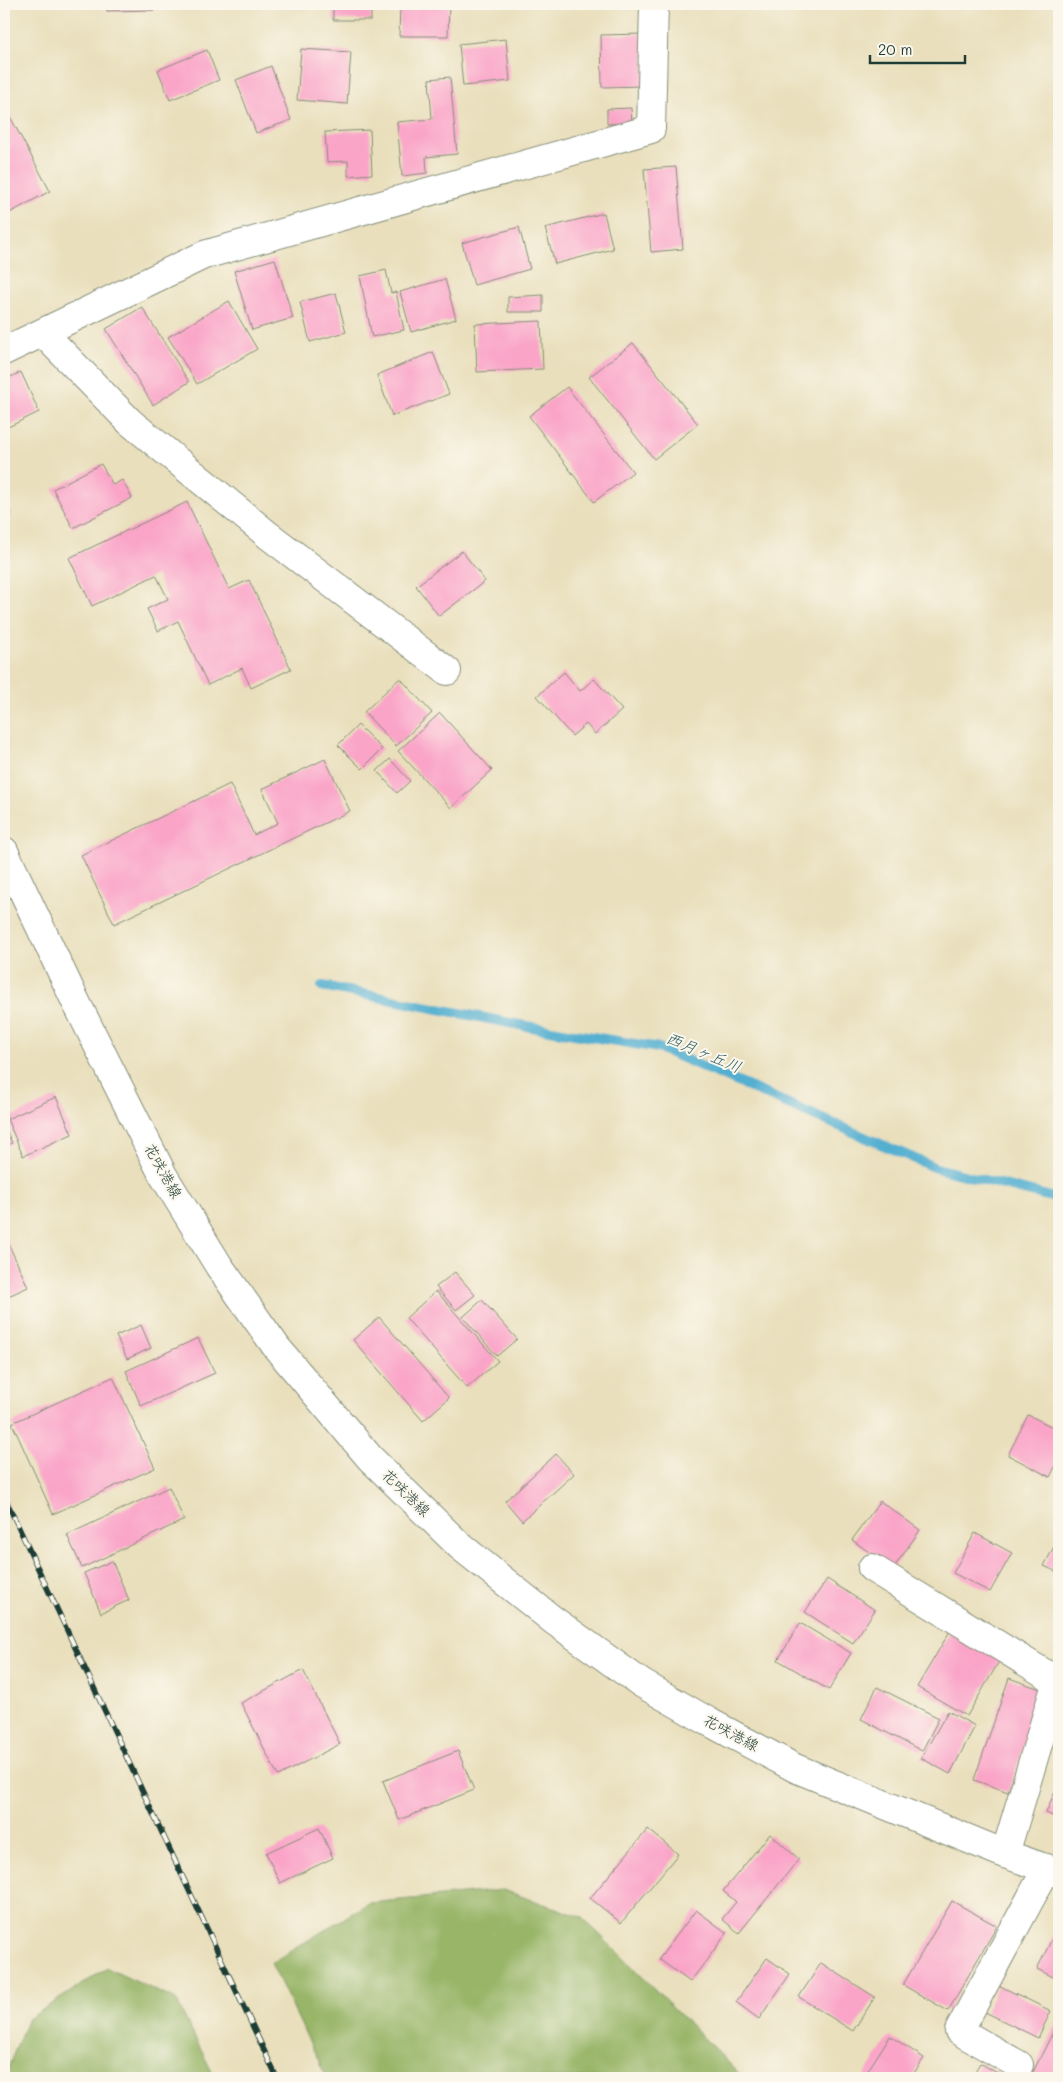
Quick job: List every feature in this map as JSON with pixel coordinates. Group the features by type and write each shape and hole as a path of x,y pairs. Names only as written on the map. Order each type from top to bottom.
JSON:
{"main road":[{"path":"4,352 204,255 651,129 654,4"},
{"path":"43,333 130,422 268,535 447,671"},
{"name":"花咲港線","path":"4,851 74,998 163,1175 219,1266 277,1348 370,1458 460,1546 553,1620 641,1683 796,1768 1005,1854 1053,1870"},
{"path":"872,1568 1058,1678 1005,1854"},
{"path":"1019,2065 959,2031 1053,1870"}],"green space":[{"path":"503,1890 582,1917 744,2078 327,2078 271,1963 369,1903"},
{"path":"107,1968 176,2000 215,2078 4,2078 27,2020"}],"building":[{"path":"107,4 154,4 154,10 107,11"},
{"path":"333,4 371,4 371,20 333,20"},
{"path":"400,4 449,4 448,36 399,36"},
{"path":"644,34 645,86 602,87 601,35"},
{"path":"506,39 510,81 463,86 459,44"},
{"path":"301,49 351,52 347,104 297,100"},
{"path":"207,50 219,80 170,100 158,70"},
{"path":"271,66 291,120 256,133 236,80"},
{"path":"450,77 457,154 426,157 427,173 402,176 397,122 432,119 429,79"},
{"path":"631,108 632,123 607,124 607,109"},
{"path":"6,109 50,191 4,216 4,110"},
{"path":"370,130 372,174 348,176 348,161 327,162 325,132"},
{"path":"676,167 683,249 651,252 644,169"},
{"path":"604,213 613,249 555,264 545,228"},
{"path":"519,227 530,269 474,285 462,243"},
{"path":"275,259 293,318 252,330 234,271"},
{"path":"386,270 391,293 396,292 404,330 372,337 360,276"},
{"path":"445,279 456,319 411,332 400,292"},
{"path":"336,293 346,332 310,342 300,302"},
{"path":"543,295 543,312 508,312 508,297"},
{"path":"229,301 257,349 197,384 168,337"},
{"path":"142,307 189,382 153,405 106,329"},
{"path":"541,321 543,369 477,372 475,324"},
{"path":"633,343 698,424 654,459 589,377"},
{"path":"433,352 449,394 392,416 377,375"},
{"path":"21,372 39,412 4,429 4,380"},
{"path":"567,387 633,472 594,502 529,416"},
{"path":"101,464 113,485 122,480 132,498 73,528 53,489"},
{"path":"4,499 11,515 4,518"},
{"path":"187,502 229,589 249,580 291,669 251,688 242,668 208,685 178,621 158,631 147,609 168,599 156,575 92,606 69,558"},
{"path":"462,551 485,581 439,616 416,586"},
{"path":"564,672 580,691 594,679 622,710 595,734 586,724 572,736 537,696"},
{"path":"400,678 432,713 396,746 364,712"},
{"path":"440,713 492,770 451,808 398,751"},
{"path":"358,725 382,749 362,769 338,745"},
{"path":"325,759 350,811 114,924 81,855 230,784 254,835 278,823 262,789"},
{"path":"390,759 410,781 397,793 377,771"},
{"path":"56,1097 72,1134 23,1156 7,1119"},
{"path":"4,1125 12,1143 4,1147"},
{"path":"4,1234 28,1287 4,1298"},
{"path":"455,1272 475,1295 456,1310 436,1287"},
{"path":"436,1291 498,1361 467,1388 406,1318"},
{"path":"482,1300 517,1339 497,1356 463,1317"},
{"path":"379,1317 449,1398 423,1421 353,1340"},
{"path":"141,1325 151,1348 127,1359 116,1336"},
{"path":"198,1338 215,1373 141,1406 126,1371"},
{"path":"113,1377 155,1468 53,1514 12,1423"},
{"path":"1028,1415 1059,1430 1059,1459 1050,1477 1008,1455"},
{"path":"556,1454 574,1474 522,1521 505,1501"},
{"path":"169,1487 184,1520 82,1568 67,1535"},
{"path":"880,1501 920,1530 893,1569 852,1540"},
{"path":"975,1533 1012,1553 990,1592 953,1573"},
{"path":"1059,1537 1059,1573 1044,1566"},
{"path":"112,1561 129,1600 101,1613 84,1573"},
{"path":"827,1579 875,1610 853,1643 805,1612"},
{"path":"800,1623 851,1653 829,1690 778,1660"},
{"path":"950,1631 1000,1660 967,1716 917,1687"},
{"path":"303,1670 340,1744 278,1776 241,1703"},
{"path":"1009,1678 1043,1690 1008,1792 974,1780"},
{"path":"877,1687 939,1718 922,1751 861,1719"},
{"path":"948,1711 975,1726 950,1774 921,1758"},
{"path":"458,1751 474,1790 399,1820 383,1781"},
{"path":"1059,1781 1059,1819 1046,1813"},
{"path":"319,1828 333,1858 280,1883 266,1853"},
{"path":"648,1829 678,1854 621,1923 590,1898"},
{"path":"770,1834 799,1859 739,1933 722,1919 736,1902 723,1891"},
{"path":"952,1901 997,1926 948,2011 903,1985"},
{"path":"696,1910 727,1933 690,1982 659,1959"},
{"path":"1059,1925 1059,1980 1037,1969"},
{"path":"767,1958 790,1974 759,2019 736,2002"},
{"path":"821,1963 875,1997 853,2031 799,1997"},
{"path":"998,1985 1051,2011 1038,2038 985,2012"},
{"path":"1059,2020 1059,2078 1030,2078"},
{"path":"890,2036 924,2058 911,2078 863,2078"},
{"path":"980,2063 1006,2078 971,2078"}],"waterway":[{"name":"西月ヶ丘川","path":"322,986 520,1025 659,1048 936,1168 1059,1199"}],"railway":[{"path":"4,1496 277,2078"}]}
